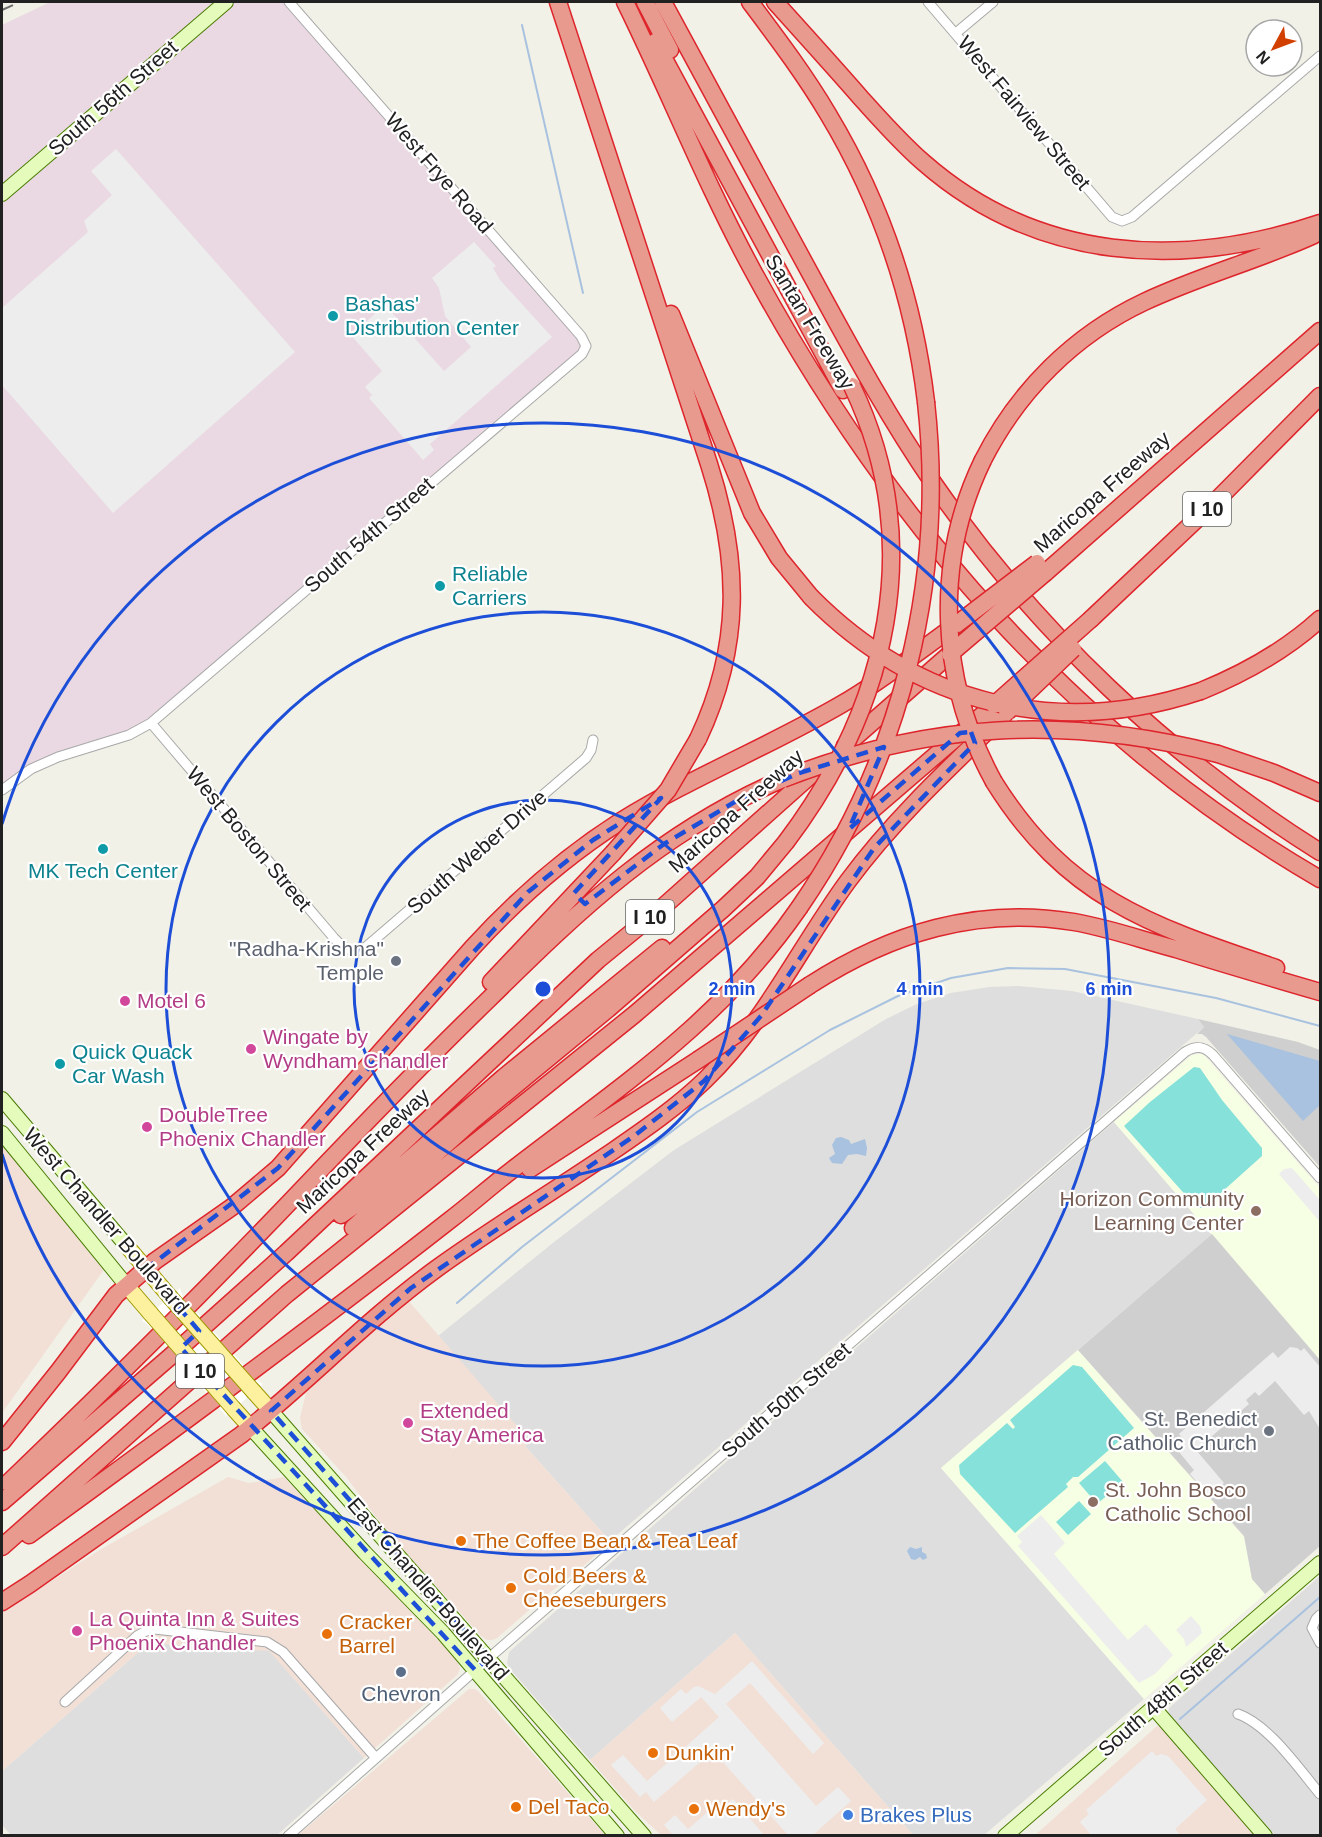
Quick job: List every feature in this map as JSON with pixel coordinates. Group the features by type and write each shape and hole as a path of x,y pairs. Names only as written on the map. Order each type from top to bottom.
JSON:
{"highway":[{"path":"368,1119 404,1074 613,853 659,801 676,778 698,740 714,701 728,646 732,603 729,546 713,477 558,2"},
{"name":"Santan Freeway","path":"625,2 734,235 804,360 897,497 944,558 1009,632 1074,695 1158,768 1235,825 1320,879"},
{"path":"287,1294 364,1217 485,1110 723,909 757,877 813,804 837,764 873,678 883,640 890,597 892,558 890,520 883,473 870,428 634,2"},
{"path":"286,1253 365,1198 495,1084 706,912 745,875 778,837 807,796 841,734 865,671 879,608 883,561 879,504 865,443 848,388 645,2"},
{"name":"Santan Freeway","path":"663,2 889,415 925,471 971,534 1045,622 1104,683 1169,742 1236,795 1320,852"},
{"path":"2,1546 27,1537 192,1416 450,1220 686,1035 738,984 799,908 836,850 862,799 891,727 908,672 921,614 929,544 931,470 926,402 916,341 904,292 889,244 868,190 824,108 750,2"},
{"path":"775,2 911,152 962,192 1024,225 1054,236 1088,244 1123,250 1158,252 1194,251 1244,244 1320,223"},
{"path":"630,219 653,269 752,513 779,558 811,597 846,630 889,660 926,680 983,700 1025,709 1081,713 1139,707 1201,691 1258,664 1295,640 1320,619"},
{"path":"1320,232 1154,297 1101,326 1062,356 1030,388 1003,424 983,460 963,508 949,586 948,627 953,670 963,711 979,753 994,782 1015,813 1043,847 1075,876 1112,901 1150,922 1320,983"},
{"name":"Maricopa Freeway","path":"2,1502 286,1253 598,960 664,906 951,654 1041,568 1143,486 1320,331"},
{"name":"I 10","path":"2,1546 287,1294 618,1028 999,710 1094,622 1320,396"},
{"path":"2,1442 116,1295 146,1269 232,1207 278,1168 487,933 528,892 561,864 607,830 642,809 844,703 1041,568"},
{"path":"2,1602 251,1428 352,1337 411,1288 465,1249 648,1127 704,1082 729,1056 761,1016 832,904 874,848 999,710"},
{"path":"2,1489 188,1308 368,1119 520,968 622,875 664,844 738,800 783,779 846,757 897,744 954,734 1010,729 1115,733 1163,741 1218,754 1274,772 1320,793"},
{"path":"450,1220 810,986 856,958 907,936 963,922 1019,917 1061,920 1103,928 1320,992"}],"main road":[{"name":"South 56th Street","path":"2,194 226,2"},
{"name":"West Chandler Boulevard","path":"2,1099 210,1343"},
{"name":"West Chandler Boulevard","path":"2,1133 127,1286 192,1360"},
{"name":"East Chandler Boulevard","path":"210,1343 645,1836"},
{"name":"East Chandler Boulevard","path":"192,1360 251,1428 475,1670 617,1836"},
{"name":"South 48th Street","path":"1005,1836 1320,1563"},
{"path":"1153,1707 1265,1836"}],"street":[{"name":"West Frye Road","path":"290,2 581,336 586,346"},
{"name":"West Fairview Street","path":"928,2 1112,217 1122,221 1132,217 1320,57"},
{"path":"956,33 993,2"},
{"name":"South 54th Street","path":"2,790 31,769 129,735 151,723 582,354 586,346"},
{"name":"West Boston Street","path":"151,723 341,947 350,951"},
{"name":"South Weber Drive","path":"350,951 360,951 366,947 586,758 593,740"},
{"name":"South 50th Street","path":"288,1836 475,1670 1191,1048 1206,1048 1213,1055 1320,1178"},
{"path":"1320,1616 1312,1628 1320,1643"},
{"path":"65,1702 137,1636 146,1631 160,1630 267,1642 283,1652 376,1758"},
{"path":"1238,1714 1250,1718 1263,1729 1320,1794"}],"highlighted area":[{"path":"971,732 975,743 874,848 761,1016 704,1081 634,1136 411,1288 271,1411 489,1658 475,1670 181,1348 199,1331 146,1269 278,1168 528,892 593,840 661,798 574,893 585,904 664,844 738,800 799,773 884,747 849,829 960,733"}],"shaded area":[{"path":"50,2 289,2 586,346 151,723 58,757 2,787 2,25"},
{"path":"116,149 295,352 113,513 2,385 2,308 88,232 84,221 112,195 91,171"},
{"path":"474,242 496,266 493,268 500,280 552,337 430,444 434,450 423,460 369,398 372,395 365,387 382,371 351,335 385,305 444,371 471,347 445,316 439,288 432,278"},
{"path":"1019,986 1072,991 1198,1019 1204,1027 610,1541 525,1446 529,1441 438,1336 554,1242 674,1150 886,1019 917,1004 951,993 989,987"},
{"path":"1198,1019 1298,1042 1320,1050 1320,1167 1206,1037 1197,1034 1204,1027"},
{"path":"1227,1034 1320,1061 1320,1105 1303,1121"},
{"name":"Horizon Community Learning Center","path":"1201,1054 1320,1188 1320,1360 1114,1122 1192,1055"},
{"path":"1194,1067 1200,1068 1222,1100 1262,1148 1262,1156 1204,1208 1197,1208 1124,1126"},
{"path":"1114,1122 1212,1234 941,1468 1144,1699 984,1835 913,1835 735,1633 590,1760 510,1669 507,1663 509,1652"},
{"path":"2,1133 108,1264 2,1413"},
{"path":"836,1138 849,1140 851,1144 865,1139 866,1156 848,1155 842,1164 832,1163 829,1158 835,1154 832,1145"},
{"path":"1292,1168 1320,1200 1320,1222 1279,1174 1284,1169"},
{"name":"St. Benedict Catholic Church","path":"1212,1234 1320,1360 1320,1546 1265,1594 1252,1579 1244,1536 1078,1350"},
{"path":"407,1299 530,1441 525,1446 610,1541 587,1563 492,1640 481,1636 384,1528 347,1478 302,1429 300,1418 308,1384"},
{"path":"1290,1347 1301,1351 1304,1348 1320,1367 1320,1429 1309,1411 1304,1415 1275,1381 1259,1396 1255,1392 1246,1400 1249,1404 1196,1450 1224,1483 1209,1496 1190,1474 1194,1470 1173,1442 1178,1439 1179,1441 1182,1438 1179,1434 1273,1352 1278,1358"},
{"name":"St. John Bosco Catholic School","path":"1078,1350 1244,1537 1252,1579 1265,1594 1144,1699 941,1468"},
{"path":"1073,1365 1082,1367 1134,1428 1078,1477 1073,1477 1066,1484 1068,1487 1015,1533 960,1474 959,1465 1007,1423 1013,1429 1015,1427 1010,1420"},
{"path":"1105,1461 1123,1482 1097,1504 1079,1483"},
{"path":"228,1477 249,1483 284,1477 458,1661 460,1669 457,1675 364,1758 269,1651 149,1643 2,1771 2,1613 98,1551"},
{"path":"1079,1501 1091,1514 1068,1535 1056,1522"},
{"path":"1041,1515 1065,1543 1054,1554 1128,1640 1146,1624 1173,1655 1155,1674 1139,1683 1018,1546 1022,1542 1017,1536"},
{"path":"910,1547 916,1549 922,1547 922,1552 927,1558 911,1559 907,1551"},
{"path":"1320,1576 1320,1835 1275,1835 1168,1713 1169,1708"},
{"path":"1191,1616 1200,1626 1202,1633 1186,1647 1184,1639 1176,1630"},
{"path":"735,1633 913,1835 661,1835 635,1811 590,1760"},
{"path":"149,1643 269,1650 364,1758 276,1836 11,1835 2,1825 2,1771"},
{"path":"752,1661 824,1743 813,1754 750,1683 726,1704 816,1806 838,1787 851,1801 815,1835 788,1835 713,1751 654,1802 646,1792 640,1797 611,1765 623,1755 647,1781 719,1717 701,1697 672,1722 660,1708 681,1689 686,1694 698,1686 715,1694"},
{"path":"469,1689 479,1692 605,1835 298,1835"},
{"path":"1157,1726 1163,1728 1257,1836 1034,1836"},
{"path":"1152,1751 1156,1756 1161,1754 1168,1756 1207,1800 1175,1829 1180,1835 1091,1835 1080,1822 1089,1814 1086,1810"},
{"path":"733,1799 764,1835 673,1835 664,1825 675,1815 688,1829 717,1804 722,1808"}],"pier":[{"path":"180,1288 183,1297 263,1384 226,1416 142,1321"}],"waterway":[{"path":"522,25 583,293"},
{"path":"457,1303 522,1247 697,1112 830,1030 898,996 951,978 1008,968 1065,969 1216,998 1320,1026"},
{"path":"1180,1719 1320,1597"}],"railway":[{"path":"2,10 20,2"}],"place":[{"name":"Bashas' Distribution Center","path":"333,316"},
{"name":"Reliable Carriers","path":"440,586"},
{"name":"MK Tech Center","path":"103,849"},
{"name":"\"Radha-Krishna\" Temple","path":"396,961"},
{"name":"Motel 6","path":"125,1001"},
{"name":"Wingate by Wyndham Chandler","path":"251,1049"},
{"name":"Quick Quack Car Wash","path":"60,1064"},
{"name":"DoubleTree Phoenix Chandler","path":"147,1127"},
{"name":"Horizon Community Learning Center","path":"1256,1211"},
{"name":"Extended Stay America","path":"408,1423"},
{"name":"St. Benedict Catholic Church","path":"1269,1431"},
{"name":"St. John Bosco Catholic School","path":"1093,1502"},
{"name":"The Coffee Bean & Tea Leaf","path":"461,1541"},
{"name":"Cold Beers & Cheeseburgers","path":"511,1588"},
{"name":"La Quinta Inn & Suites Phoenix Chandler","path":"77,1631"},
{"name":"Cracker Barrel","path":"327,1634"},
{"name":"Chevron","path":"401,1672"},
{"name":"Dunkin'","path":"653,1753"},
{"name":"Del Taco","path":"516,1807"},
{"name":"Wendy's","path":"694,1809"},
{"name":"Brakes Plus","path":"848,1815"}]}
